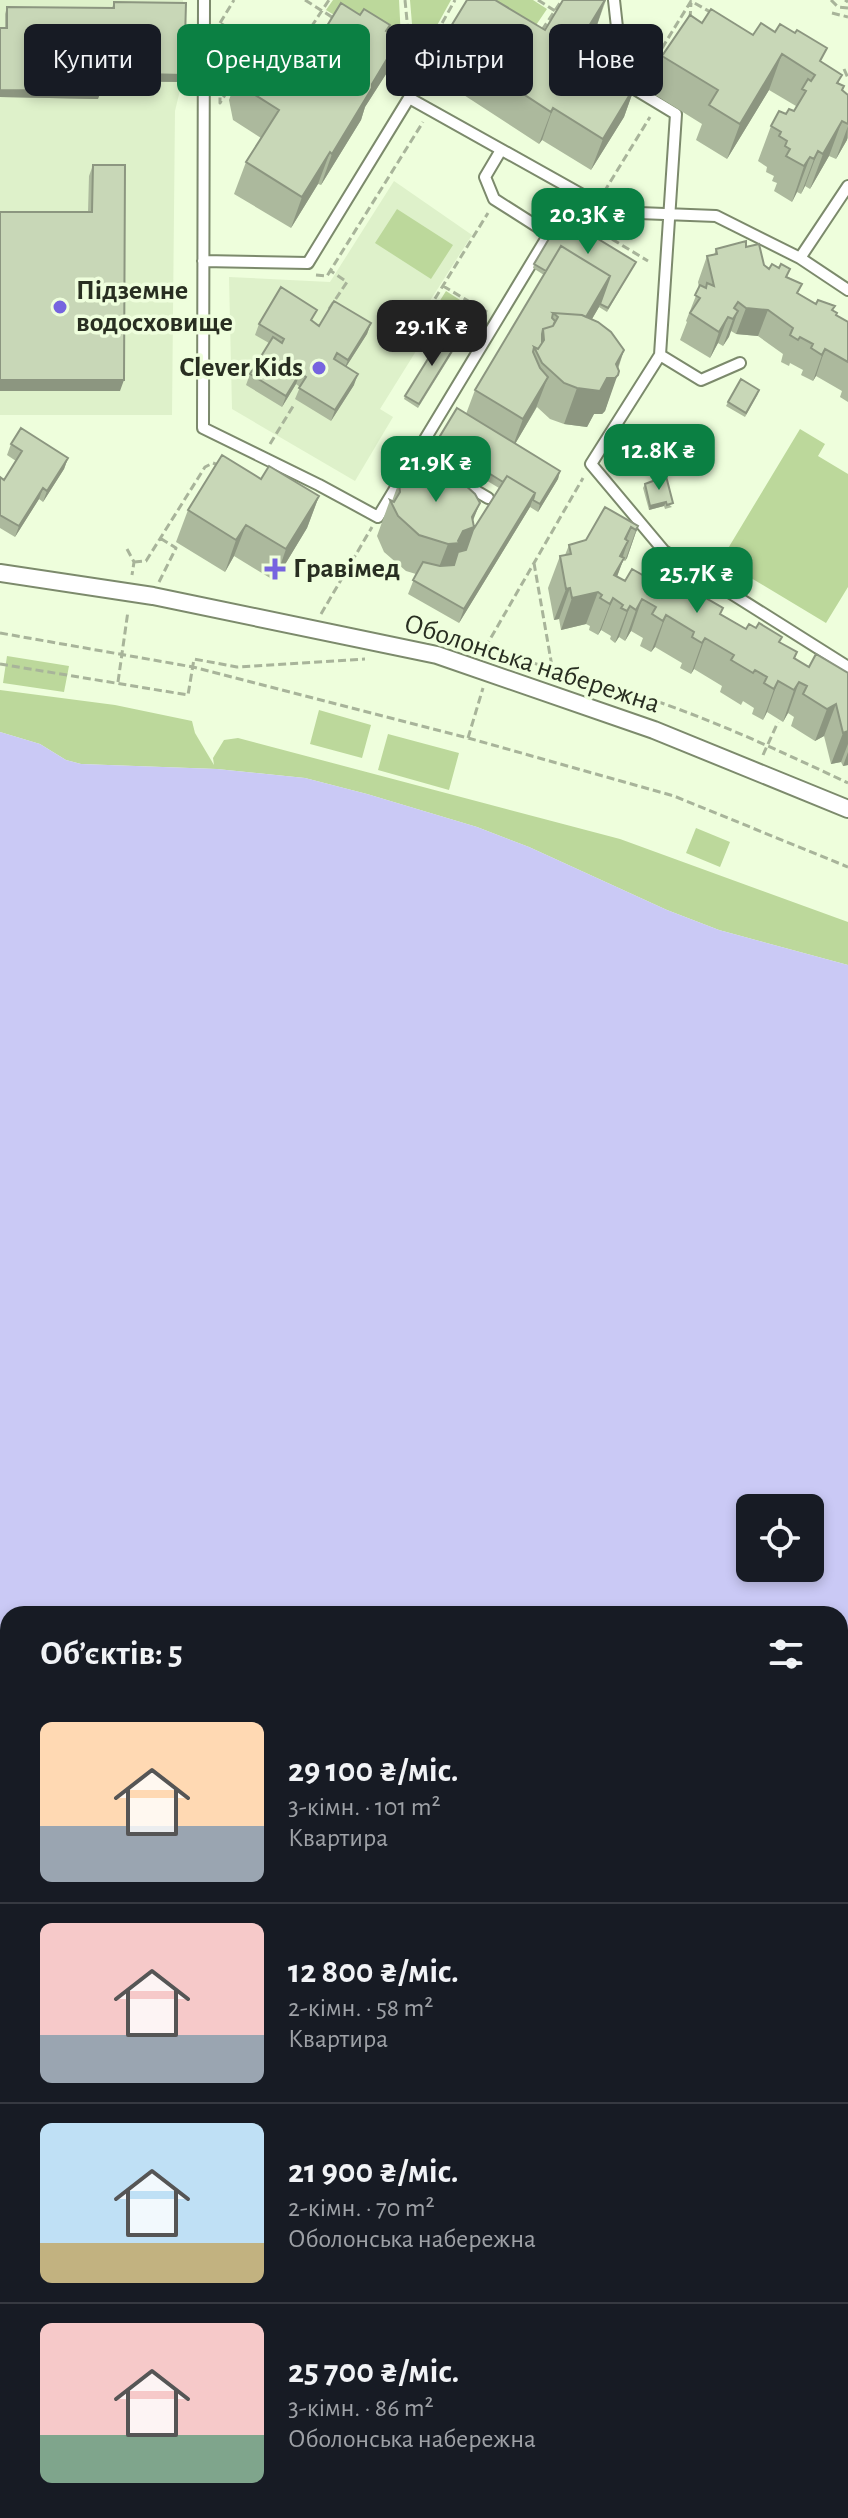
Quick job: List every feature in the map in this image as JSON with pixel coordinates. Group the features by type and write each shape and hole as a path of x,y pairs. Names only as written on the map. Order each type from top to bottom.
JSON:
{"street":[{"name":"Оболонська набережна","path":"0,573 153,596 437,655 480,674 557,696 654,730 848,809"}],"lane":[{"path":"204,0 203,428 378,517 549,234 494,199 485,177 501,150"},
{"path":"614,0 617,24"},
{"path":"647,96 676,114 660,355 591,464 664,551 848,667"},
{"path":"203,261 308,263 409,98 613,212 716,216 800,258 848,290"},
{"path":"800,258 848,186"},
{"path":"660,355 701,380 740,363"},
{"path":"415,455 488,498"}],"path":[{"path":"220,23 234,0"},
{"path":"305,0 342,24"},
{"path":"314,24 329,0"},
{"path":"405,0 407,24"},
{"path":"442,24 455,0"},
{"path":"538,0 555,11"},
{"path":"536,40 562,0"},
{"path":"663,47 691,0"},
{"path":"691,0 717,17"},
{"path":"689,24 691,0"},
{"path":"832,1 838,7 848,8"},
{"path":"832,13 848,17"},
{"path":"381,48 386,48"},
{"path":"844,69 848,78"},
{"path":"603,195 650,117 629,104 634,96"},
{"path":"312,275 327,276 331,271 430,110"},
{"path":"467,345 423,318 488,213 483,201"},
{"path":"554,204 648,261"},
{"path":"329,309 347,282 331,271"},
{"path":"443,286 487,312"},
{"path":"268,447 295,403"},
{"path":"134,562 146,561 205,467 213,463 224,469"},
{"path":"468,738 485,648 591,464"},
{"path":"313,628 378,517"},
{"path":"153,596 176,548 160,538"},
{"path":"118,682 134,562 127,549"},
{"path":"534,563 557,696"},
{"path":"0,633 193,667 468,738 674,796 848,865"},
{"path":"485,648 634,693 767,745 848,783"},
{"path":"0,664 188,695 194,659 237,667 376,659"},
{"path":"755,771 778,722"}],"shaded area":[{"path":"0,0 183,0 183,24 177,24 179,96 175,111 172,415 0,415"},
{"path":"333,0 399,0 400,24 386,24 386,44 383,45 370,37 370,24 349,24 326,10"},
{"path":"410,0 451,0 438,24 412,24"},
{"path":"494,0 533,0 547,9 533,30 533,24 523,24"},
{"name":"Clever Kids","path":"394,181 472,235 419,318 431,327 380,409 393,417 355,481 232,409 229,277 330,282"},
{"path":"397,209 453,245 431,279 375,243"},
{"path":"446,291 471,307 454,334 429,318"},
{"path":"800,429 825,444 818,456 848,474 848,587 826,623 721,560"},
{"path":"7,656 69,666 64,692 3,683"},
{"path":"0,690 115,705 192,721 195,733 214,765 213,758 224,740 238,738 620,839 848,922 848,965 719,930 667,910 529,847 477,827 367,794 305,778 217,769 81,764 66,760 40,744 0,732"},
{"path":"319,710 371,725 362,758 310,744"},
{"path":"388,734 459,753 449,790 378,770"},
{"path":"696,828 730,842 720,867 686,853"}],"water":[{"path":"0,732 40,744 66,760 81,764 217,769 305,778 367,794 477,827 529,847 667,910 719,930 848,965 848,1606 0,1606"}],"building":[{"path":"467,0 495,0 545,30 563,0 605,0 590,24 549,24 549,96 629,96 603,139 553,108 551,112 526,96 533,96 533,24 452,24"},
{"path":"114,2 186,3 185,24 177,24 177,75 161,74 161,24 24,24 24,90 0,90 0,28 7,28 7,7 114,8"},
{"path":"341,3 360,15 364,9 388,24 386,61 370,91 370,24 328,24"},
{"path":"711,9 753,35 761,23 775,32 780,24 827,48 820,61 842,75 837,83 844,86 842,90 848,95 848,124 842,121 823,154 818,151 814,159 810,157 804,166 786,156 790,149 785,146 787,141 779,136 781,132 771,126 779,111 786,114 789,109 794,111 806,91 802,89 808,79 811,81 815,75 782,54 740,124 709,105 718,90 663,57 690,15 702,23"},
{"path":"257,96 367,96 302,197 246,162 279,110"},
{"name":"Підземне водосховище","path":"93,165 125,165 124,380 0,380 0,212 92,212"},
{"path":"562,217 636,262 608,308 600,304 610,276 561,246 546,271 534,264"},
{"path":"746,241 746,247 759,244 764,265 769,269 772,264 779,268 781,264 790,269 786,277 802,284 797,293 816,304 818,300 835,306 832,310 836,315 848,322 848,362 825,349 822,355 811,348 813,344 790,335 793,328 768,310 746,308 738,302 734,308 738,311 733,319 728,317 719,332 690,313 700,298 695,295 700,285 706,288 707,283 714,286 707,256 717,254 716,249"},
{"path":"561,246 610,276 586,317 553,313 553,326 543,329 542,343 538,349 534,347 533,352 548,377 523,419 475,390"},
{"path":"281,287 317,310 311,320 319,326 334,301 371,323 348,360 337,353 334,359 358,374 335,410 299,388 306,377 300,373 286,396 250,374 273,337 282,343 284,339 259,324"},
{"path":"553,313 582,315 598,322 611,332 624,350 616,364 618,375 607,378 600,391 564,383 542,363 534,347 538,349 544,340 543,329 553,326 558,317"},
{"path":"444,333 458,341 419,404 405,396"},
{"path":"741,379 759,390 746,413 728,402"},
{"path":"457,408 560,471 540,504 533,500 535,493 507,476 503,482 437,441"},
{"path":"21,428 68,458 47,491 43,488 19,526 0,515 0,477 4,480 22,451 11,444"},
{"path":"222,455 261,479 269,466 319,496 286,549 246,525 236,540 188,510"},
{"path":"409,466 438,467 454,475 475,494 480,503 472,517 474,527 463,531 458,541 461,543 448,544 419,535 398,516 390,500 394,502 400,492 399,482 409,478 414,469"},
{"path":"507,476 535,493 464,609 413,580 423,562 454,565 458,552 466,550 473,530"},
{"path":"666,476 673,503 650,506 645,484"},
{"path":"605,507 638,526 636,530 631,527 625,539 628,541 620,556 624,558 614,575 625,581 632,569 655,582 659,574 689,586 691,582 709,592 706,598 723,608 720,614 746,629 749,624 756,628 759,623 782,637 779,642 797,652 794,658 809,667 816,654 848,673 848,731 843,733 836,704 827,709 803,694 807,686 799,682 794,690 778,681 774,689 764,683 767,677 731,660 734,655 705,638 702,643 692,637 694,632 666,615 663,621 652,614 656,607 642,599 636,610 630,606 627,611 613,598 610,604 600,598 602,595 598,592 572,598 570,588 566,589 560,556 571,554 569,545 586,540"}],"place":[{"name":"Підземне водосховище","path":"60,307"},
{"name":"Clever Kids","path":"319,368"},
{"name":"Гравімед","path":"275,569"}]}
